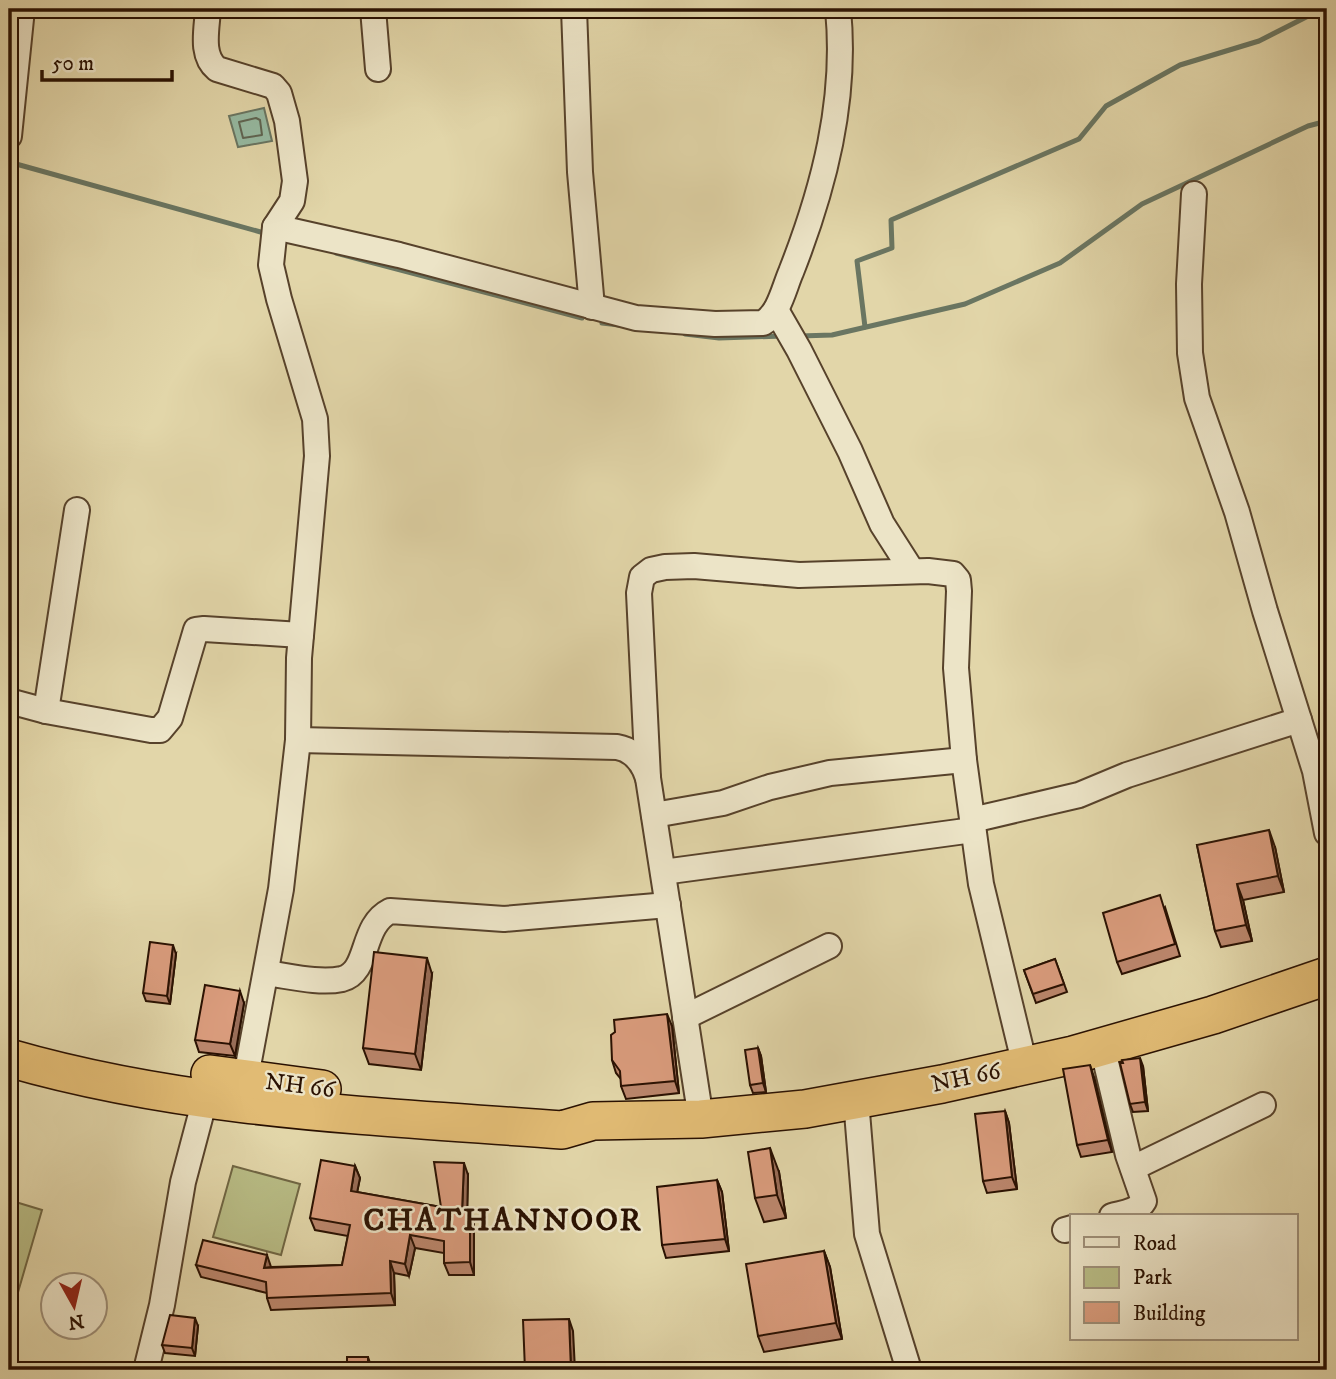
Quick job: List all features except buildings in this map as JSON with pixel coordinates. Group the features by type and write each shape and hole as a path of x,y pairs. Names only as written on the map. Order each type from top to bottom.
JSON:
{"highway":[{"name":"NH 66","path":"9,1058 126,1087 323,1090 565,1110 593,1121 701,1119 805,1109 1025,1066 1213,1015 1327,976"},
{"name":"NH 66","path":"9,1037 127,1063 226,1089"}],"street":[{"path":"9,136 13,43 22,9"},
{"path":"146,1370 162,1305 183,1182 226,1089 266,973 281,889 298,740 301,635 317,445 311,405 271,265 275,227 292,201 295,181 287,121 281,100 273,86 218,69 212,64 206,52 208,9"},
{"path":"373,9 378,69"},
{"path":"574,9 580,172 592,307"},
{"path":"275,227 398,255 636,318 715,324 763,323 776,310 802,243 829,158 840,80 838,9"},
{"path":"1194,194 1189,284 1190,353 1197,398 1237,512 1315,771 1327,833"},
{"path":"776,310 850,451 882,524 912,571"},
{"path":"46,711 77,510"},
{"path":"701,1119 648,778 639,593 642,578 651,570 694,566 799,575 943,571 953,574 958,580 956,668 964,760 981,884 1025,1066"},
{"path":"9,702 46,711 160,730 170,718 196,630 301,635"},
{"path":"663,872 973,825 1079,794 1127,775 1299,720"},
{"path":"298,740 617,747 634,754 648,778"},
{"path":"654,815 723,803 770,787 830,773 964,760"},
{"path":"266,973 329,980 348,977 359,964 374,923 390,911 504,919 668,905"},
{"path":"685,1017 828,946"},
{"path":"1102,1046 1144,1201 1141,1206 1118,1214"},
{"path":"856,1100 867,1234 909,1370"},
{"path":"1133,1168 1263,1105"}],"green space":[{"path":"233,1166 300,1184 281,1255 213,1237"},
{"path":"9,1200 42,1210 16,1299 9,1300"}],"water":[{"path":"264,108 272,141 238,147 229,116"}],"waterway":[{"path":"865,327 857,261 892,248 891,220 1079,139 1106,106 1180,65 1259,41 1322,9"},
{"path":"800,336 832,335 965,304 1060,263 1142,204 1308,126 1327,121"},
{"path":"9,162 264,233"},
{"path":"336,253 582,318"},
{"path":"602,323 619,325"},
{"path":"685,334 719,338 783,336"}],"district":[{"name":"CHATHANNOOR","path":"503,1221"}]}
